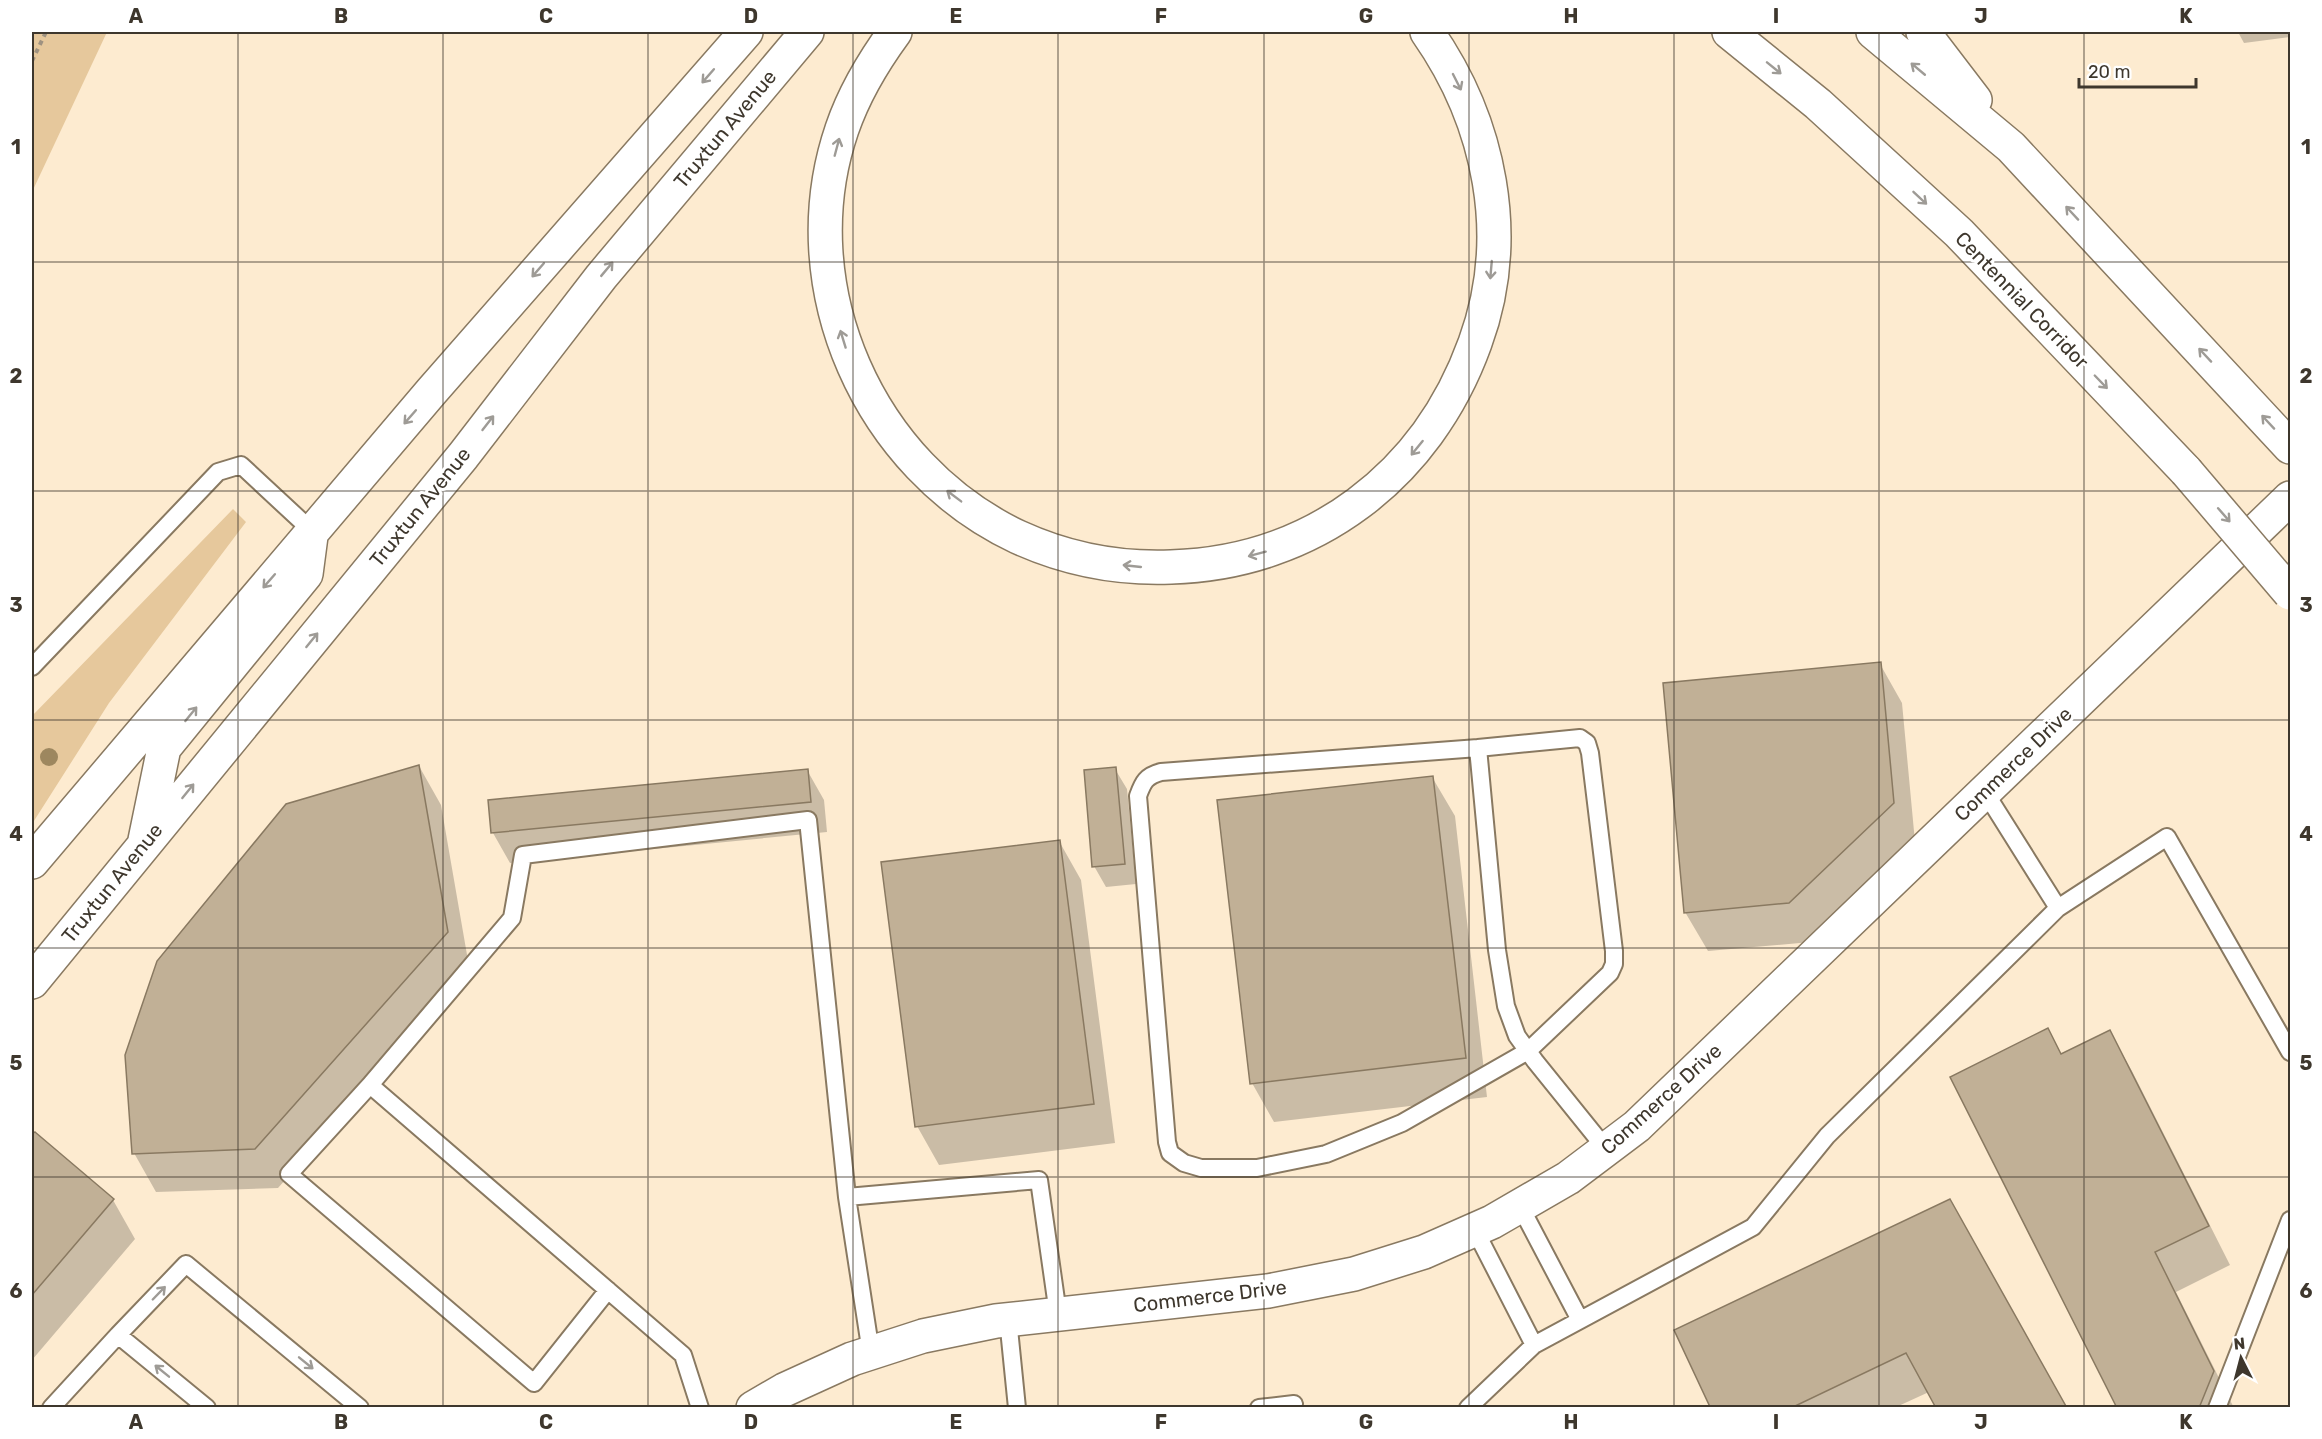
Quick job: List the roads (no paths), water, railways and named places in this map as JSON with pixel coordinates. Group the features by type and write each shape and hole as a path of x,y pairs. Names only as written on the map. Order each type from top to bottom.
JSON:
{"main road":[{"path":"32,862 312,531 746,32"},
{"name":"Truxtun Avenue","path":"32,982 463,456 601,276 807,32"},
{"path":"895,32 879,54 851,105 835,153 826,218 827,261 833,306 846,348 864,389 887,427 914,460 946,490 980,516 1019,537 1060,553 1103,563 1147,568 1191,566 1235,560 1267,551 1327,524 1355,506 1400,467 1420,444 1445,408 1466,369 1481,327 1491,273 1494,240 1492,199 1486,159 1475,120 1458,83 1427,32"},
{"name":"Centennial Corridor","path":"1729,32 1818,104 1959,233 2186,471 2290,594"},
{"path":"1873,32 2011,147"},
{"path":"1923,32 2011,147 2290,447"},
{"name":"Commerce Drive","path":"753,1407 852,1359 923,1336 1008,1319 1268,1291 1354,1275 1424,1252 1475,1230 1568,1179 1637,1126 2290,498"},
{"path":"144,845 164,748 306,574 312,531"}],"lane":[{"path":"32,667 218,472 241,465 312,531"},
{"path":"1580,738 1587,743 1614,964 1603,981 1528,1051 1402,1123 1326,1154 1257,1168 1201,1168 1184,1163 1170,1153 1167,1142 1138,796 1144,780 1161,772 1478,748 1580,738"},
{"path":"1478,748 1497,951 1506,1006 1517,1036 1606,1149"},
{"path":"1985,792 2058,908"},
{"path":"608,1290 534,1383 289,1174 370,1085 512,918 523,855 808,820 847,1197 871,1353"},
{"path":"1468,1407 1534,1345 1753,1227 1827,1136 2058,908 2167,837 2290,1052"},
{"path":"370,1085 683,1355 700,1407"},
{"path":"847,1197 1039,1180 1058,1314"},
{"path":"1520,1206 1580,1320"},
{"path":"2217,1407 2290,1220"},
{"path":"1475,1230 1534,1345"},
{"path":"51,1407 186,1264 360,1407"},
{"path":"1008,1319 1017,1407"},
{"path":"118,1335 207,1407"},
{"path":"1259,1407 1294,1404"}]}
